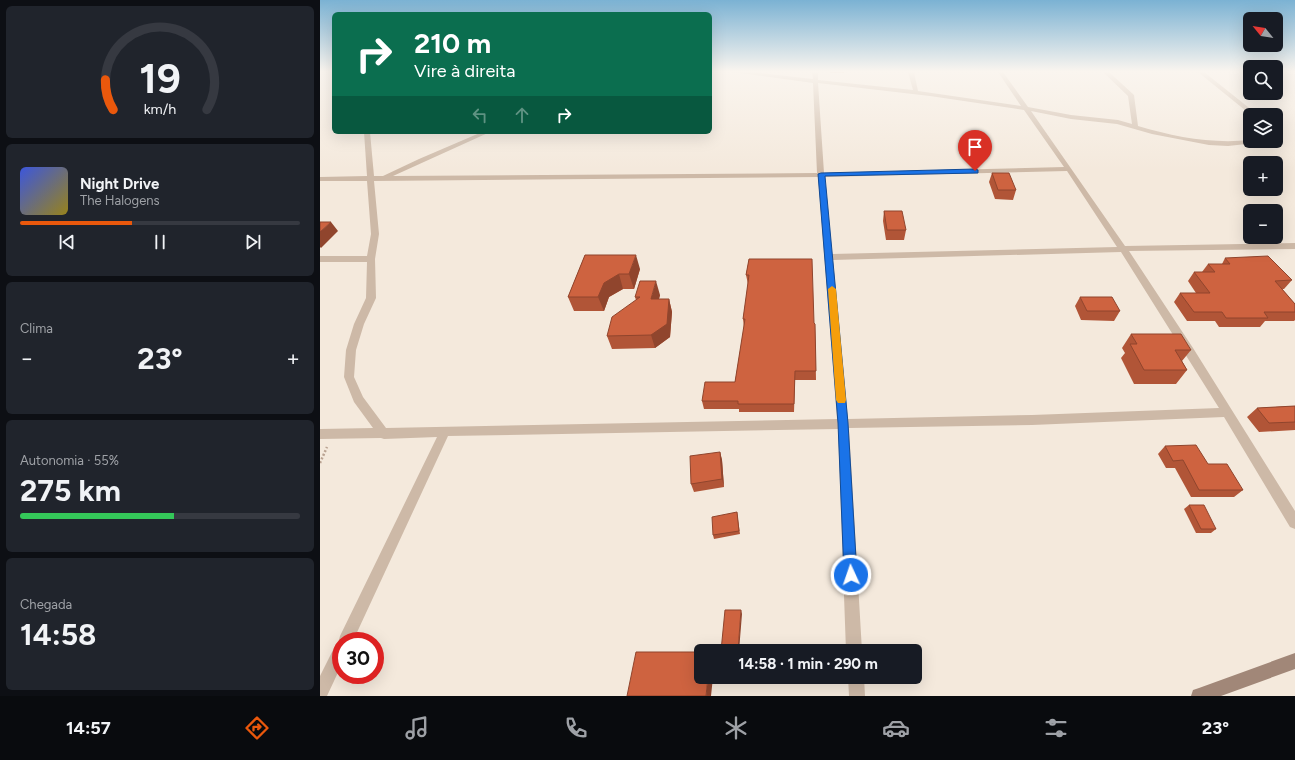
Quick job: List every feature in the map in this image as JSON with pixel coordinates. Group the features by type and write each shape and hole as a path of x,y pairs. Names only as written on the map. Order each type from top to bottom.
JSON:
{"main road":[{"path":"1199,696 1295,661"}],"street":[{"path":"817,104 821,174 843,423 854,644"},
{"path":"1000,104 1071,117 1104,120 1152,132 1209,143 1228,144 1243,142"},
{"path":"1023,104 1046,125 1068,170 1124,249 1295,523"},
{"path":"1132,104 1135,127"},
{"path":"1046,125 1071,117"},
{"path":"367,134 375,234 371,259 371,298 359,324 351,350 349,377 358,399 384,434"},
{"path":"382,179 421,160 482,134"},
{"path":"320,179 1068,170"},
{"path":"829,257 1295,246"},
{"path":"320,259 371,259"},
{"path":"320,434 384,434 445,431 1032,420 1227,412"},
{"path":"349,632 445,431"},
{"path":"320,694 332,668"},
{"path":"856,684 856,696"}],"building":[{"path":"992,173 1009,173 1016,190 998,190"},
{"path":"884,211 902,211 906,230 887,230"},
{"path":"320,222 331,222 320,232"},
{"path":"585,255 636,255 629,274 619,274 604,283 598,297 568,297"},
{"path":"1268,256 1292,280 1275,281 1295,304 1295,312 1264,312 1268,318 1226,318 1222,312 1194,312 1180,293 1210,293 1194,272 1215,272 1208,264 1230,264 1225,258"},
{"path":"749,259 812,259 816,371 795,371 794,404 738,404 738,401 702,401 705,382 735,382 745,319 743,319 749,275 746,275"},
{"path":"640,281 656,281 651,299 669,299 667,324 651,335 607,336 612,317 640,297 635,297"},
{"path":"1080,297 1112,297 1120,311 1087,311"},
{"path":"1131,334 1181,334 1191,350 1175,350 1187,370 1144,370 1130,344 1137,344"},
{"path":"1295,406 1295,422 1269,423 1257,408"},
{"path":"1196,445 1208,464 1227,464 1243,490 1199,490 1183,460 1173,461 1165,446"},
{"path":"720,452 722,479 691,484 690,456"},
{"path":"1189,505 1204,505 1216,529 1201,529"},
{"path":"737,512 739,531 713,535 712,517"},
{"path":"725,610 741,610 739,644 722,644"},
{"path":"636,652 694,652 694,684 707,684 706,696 627,696"}],"slow traffic":[{"path":"832,289 841,400"}],"route":[{"path":"851,575 843,423 821,174 975,171"}]}
